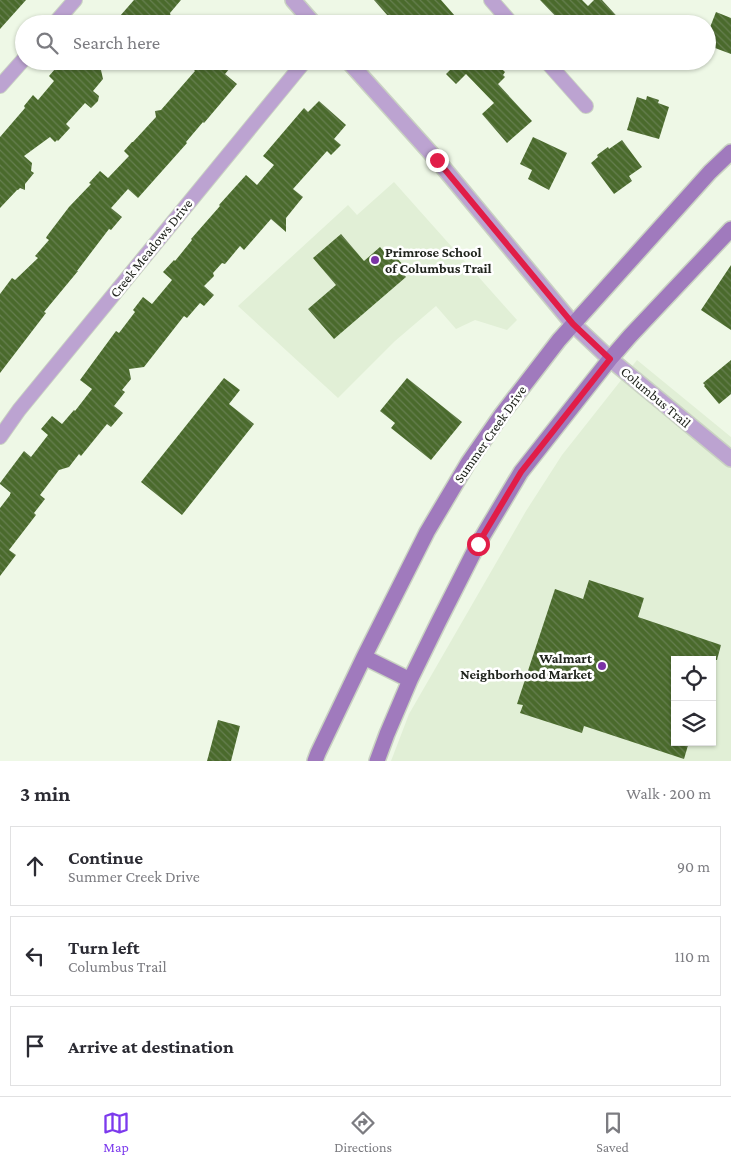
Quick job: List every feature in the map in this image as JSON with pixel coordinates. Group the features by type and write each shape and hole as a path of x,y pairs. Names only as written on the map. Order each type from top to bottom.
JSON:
{"main road":[{"name":"Summer Creek Drive","path":"315,761 364,657 427,532 468,463 502,414 559,340 710,172 731,152"},
{"path":"377,761 410,680 478,544 521,472 610,359 731,230"},
{"path":"364,657 410,680"}],"street":[{"path":"62,15 75,0"},
{"path":"293,0 306,15"},
{"path":"491,0 504,15"},
{"path":"0,86 15,69"},
{"name":"Creek Meadows Drive","path":"0,437 19,410 298,70"},
{"name":"Columbus Trail","path":"356,70 437,160 573,324 610,359 731,459"},
{"path":"554,70 586,106"}],"shaded area":[{"name":"Primrose School of Columbus Trail","path":"394,182 517,320 507,330 475,320 456,329 436,306 395,341 338,398 238,306 348,205 357,215"},
{"path":"637,360 731,437 731,761 391,761 409,714 526,511 562,455"}],"building":[{"path":"0,0 26,0 0,29"},
{"path":"134,0 181,0 170,13 170,15 121,15"},
{"path":"374,0 441,0 454,15 387,15"},
{"path":"540,0 582,0 588,6 594,0 602,0 616,15 554,15"},
{"path":"716,12 731,18 731,54 716,48"},
{"path":"54,70 101,70 103,79 93,91 99,96 98,101 91,108 85,103 66,124 70,128 58,141 55,142 50,137 24,156 32,163 31,171 34,173 25,184 25,190 20,188 17,190 0,208 0,137 25,108 24,106 33,95 38,100 54,81 49,76"},
{"path":"228,70 225,74 237,84 138,198 128,189 111,208 122,217 111,230 109,229 44,312 46,313 0,373 0,294 12,278 15,280 38,258 35,256 49,240 46,238 47,236 100,171 108,178 129,156 124,151 156,117 155,111 161,110 195,71"},
{"path":"450,70 503,70 505,77 498,84 532,121 507,143 482,114 494,103 466,74 456,84 446,74"},
{"path":"647,96 659,100 658,103 669,107 659,139 627,130 637,97 646,100"},
{"path":"319,101 346,125 334,139 341,145 331,155 327,151 293,189 303,197 286,218 286,232 271,219 244,250 240,246 225,264 222,263 213,273 214,276 204,286 214,295 204,306 200,303 187,318 184,316 144,367 129,369 131,379 122,390 125,392 114,406 123,413 111,427 107,424 81,456 79,454 69,467 59,470 40,495 45,499 34,513 36,515 9,550 16,555 0,576 0,508 11,493 0,483 24,451 31,457 48,435 41,429 52,416 62,424 75,411 92,389 80,380 116,331 119,333 135,312 133,310 143,297 152,304 172,280 163,272 175,261 219,205 246,175 257,185 274,165 263,156 304,108 308,112"},
{"path":"533,137 567,153 549,190 528,179 532,170 520,164"},
{"path":"622,140 642,167 629,176 632,181 614,194 591,163 598,157 597,155"},
{"name":"Primrose School of Columbus Trail","path":"341,234 364,261 380,247 386,254 390,250 403,265 399,269 406,277 334,339 308,309 336,285 313,258"},
{"path":"731,265 731,330 701,310"},
{"path":"731,360 731,394 719,404 703,383"},
{"path":"224,378 240,390 229,404 254,424 182,515 141,482"},
{"path":"407,378 462,422 431,460 391,428 395,423 380,411"},
{"name":"Walmart Neighborhood Market","path":"589,580 644,598 638,617 721,645 717,660 716,656 671,656 671,746 688,746 684,759 584,726 582,733 520,713 523,705 517,704 555,589 583,599"},
{"path":"218,720 240,726 231,761 207,761"}],"place":[{"name":"Primrose School of Columbus Trail","path":"375,260"},
{"name":"Walmart Neighborhood Market","path":"602,666"}],"route":[{"path":"437,160 573,324 610,359 521,472 478,544"}]}
